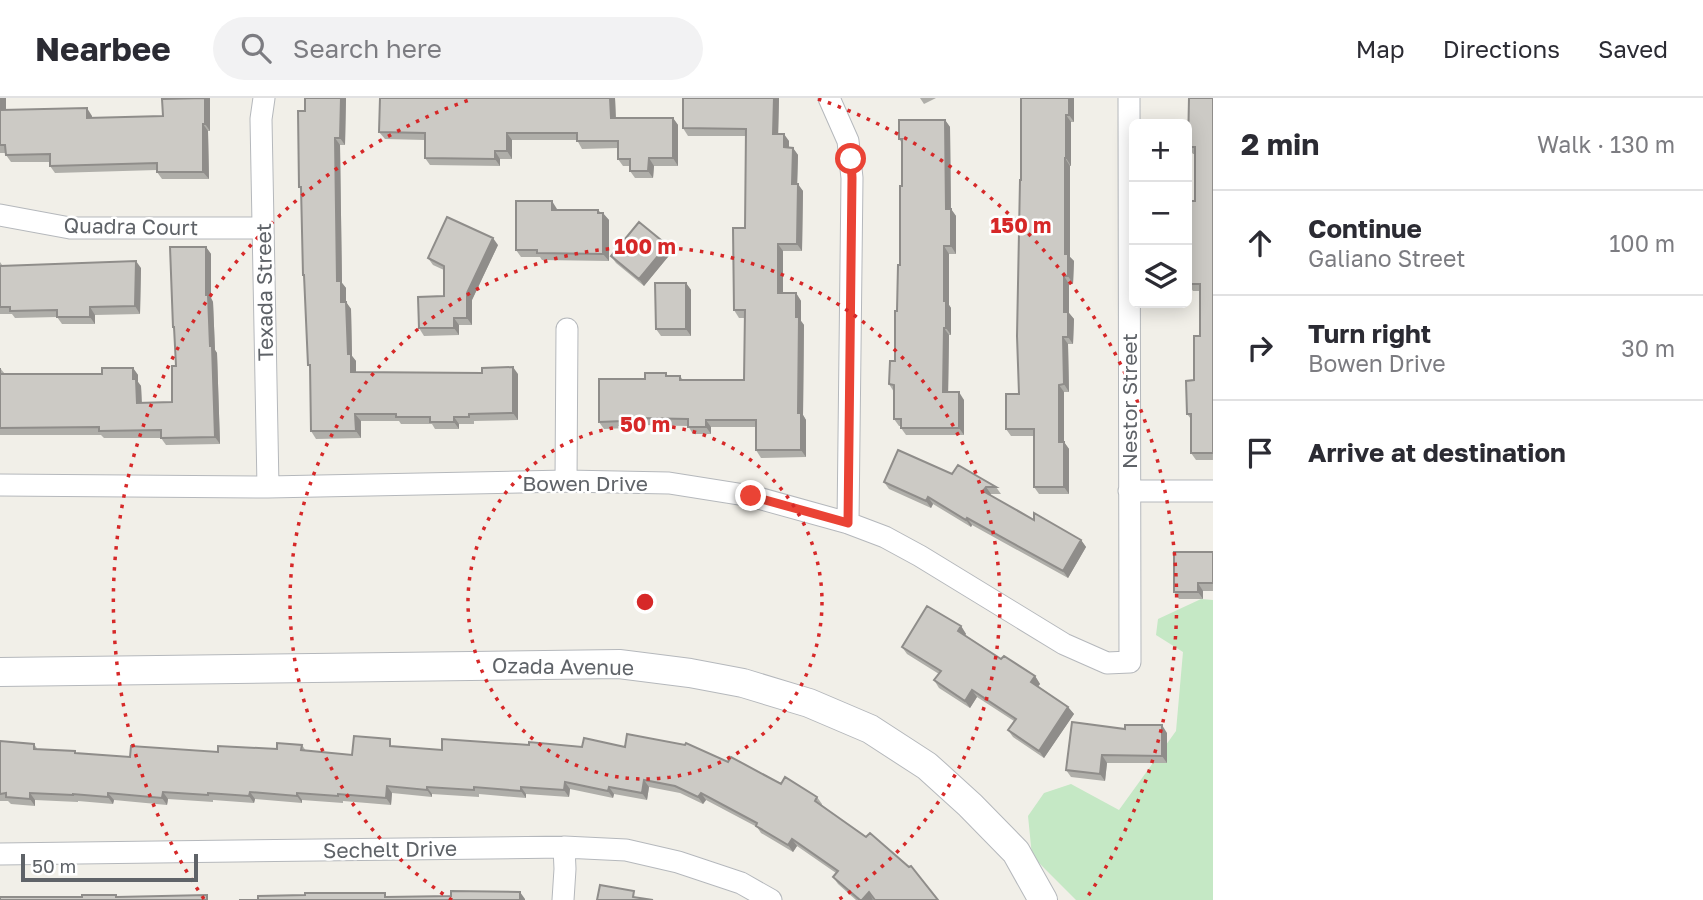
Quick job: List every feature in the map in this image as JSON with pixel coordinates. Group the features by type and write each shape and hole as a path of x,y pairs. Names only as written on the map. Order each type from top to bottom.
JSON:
{"street":[{"name":"Texada Street","path":"264,98 261,120 268,487"},
{"path":"829,98 848,141 852,178 848,523"},
{"name":"Nestor Street","path":"1129,98 1130,662"},
{"name":"Quadra Court","path":"0,215 70,228 263,228"},
{"path":"566,481 567,328"},
{"name":"Bowen Drive","path":"0,485 268,487 566,481 669,483 751,496 848,523 885,537 1064,644 1107,663 1130,662"},
{"path":"1129,491 1213,491"},
{"name":"Ozada Avenue","path":"0,672 619,664 743,683 809,703 870,729 927,766 1016,852 1043,900"},
{"path":"563,900 564,847"},
{"name":"Sechelt Drive","path":"0,854 564,847 626,850 678,862 741,883 771,900"}],"green space":[{"path":"1201,599 1213,600 1213,900 1076,900 1032,856 1028,816 1044,793 1071,784 1119,810 1176,731 1183,652 1156,635 1158,619"}],"building":[{"path":"0,98 1,110 87,108 87,118 163,116 162,99 205,98 203,172 157,172 157,163 50,166 50,154 6,155 5,145 0,145"},
{"path":"305,98 341,98 340,138 335,138 337,281 341,281 341,302 346,302 351,372 482,373 482,368 513,367 513,413 469,414 469,417 454,417 454,422 430,422 430,417 396,417 396,414 355,414 356,431 311,431 310,365 299,187 298,111 305,111"},
{"path":"380,98 610,98 611,118 673,118 673,158 649,158 648,171 630,171 630,159 618,159 618,141 577,141 577,133 507,133 507,151 495,151 495,159 425,158 425,133 379,132"},
{"path":"683,98 774,98 773,134 784,134 784,147 793,148 792,184 798,184 797,244 778,244 778,293 796,293 796,317 799,317 798,413 801,413 801,450 756,450 756,420 706,420 706,427 688,427 688,419 639,418 599,422 599,379 645,379 645,373 666,373 666,376 680,376 680,380 744,380 745,310 734,310 733,228 745,228 746,129 683,128"},
{"path":"1021,98 1069,98 1065,158 1065,254 1068,254 1068,276 1064,276 1064,312 1068,312 1068,337 1063,337 1064,384 1059,385 1059,442 1064,442 1064,487 1034,487 1034,429 1006,429 1006,394 1019,394 1017,336"},
{"path":"1189,98 1213,98 1213,453 1191,453 1191,414 1187,414 1186,381 1194,380 1194,336 1200,336 1200,284 1192,284 1195,147 1192,147 1192,119 1189,119"},
{"path":"899,120 945,120 946,209 951,209 951,246 944,246 946,328 943,392 959,392 959,428 901,428 901,419 894,419 894,385 889,384 890,361 895,361 895,311 900,265 902,139 899,139"},
{"path":"516,201 552,201 552,210 598,210 598,213 603,213 603,254 516,250"},
{"path":"447,217 493,238 467,293 467,318 454,318 454,328 419,328 418,297 444,296 444,266 428,258"},
{"path":"639,222 667,245 639,279 611,256"},
{"path":"170,247 206,247 206,295 212,346 215,437 161,438 161,430 99,431 99,427 0,428 0,374 102,374 102,368 133,368 137,403 172,402 172,366 176,366"},
{"path":"136,261 135,306 90,307 90,317 57,317 57,310 10,311 10,307 0,307 0,266"},
{"path":"655,283 686,283 686,329 656,329"},
{"path":"898,450 952,474 958,465 996,487 986,487 983,491 1034,520 1034,513 1081,540 1063,571 928,497 926,501 884,482"},
{"path":"1174,552 1213,552 1213,583 1198,583 1198,592 1174,592"},
{"path":"927,606 961,626 958,631 1001,659 1004,656 1035,676 1031,682 1068,707 1039,751 1008,730 1016,719 972,690 965,701 934,680 941,671 902,647"},
{"path":"1072,722 1125,729 1125,725 1162,725 1162,756 1102,755 1100,774 1066,770"},
{"path":"627,734 685,745 686,743 728,762 731,757 781,784 785,777 817,797 815,801 866,837 870,833 911,866 938,900 875,900 869,892 860,900 833,877 838,871 792,839 788,845 756,826 757,823 701,793 698,797 675,786 644,780 642,793 609,787 608,791 565,782 564,790 521,787 521,791 474,787 474,790 427,787 427,790 387,786 386,798 338,794 297,793 297,796 250,792 249,796 163,792 162,798 108,793 108,797 30,793 30,799 0,794 0,741 34,744 34,749 130,757 131,746 218,752 218,746 277,749 277,743 302,745 301,750 352,755 354,736 390,739 390,746 442,750 442,739 582,747 584,738 625,747"},
{"path":"600,885 634,891 633,897 653,900 597,900"},
{"path":"451,891 520,892 520,900 258,900 258,896 305,893 385,893 385,897 451,896"},
{"path":"207,895 207,900 0,900 0,897"}],"route":[{"path":"751,496 848,523 851,159"}]}
